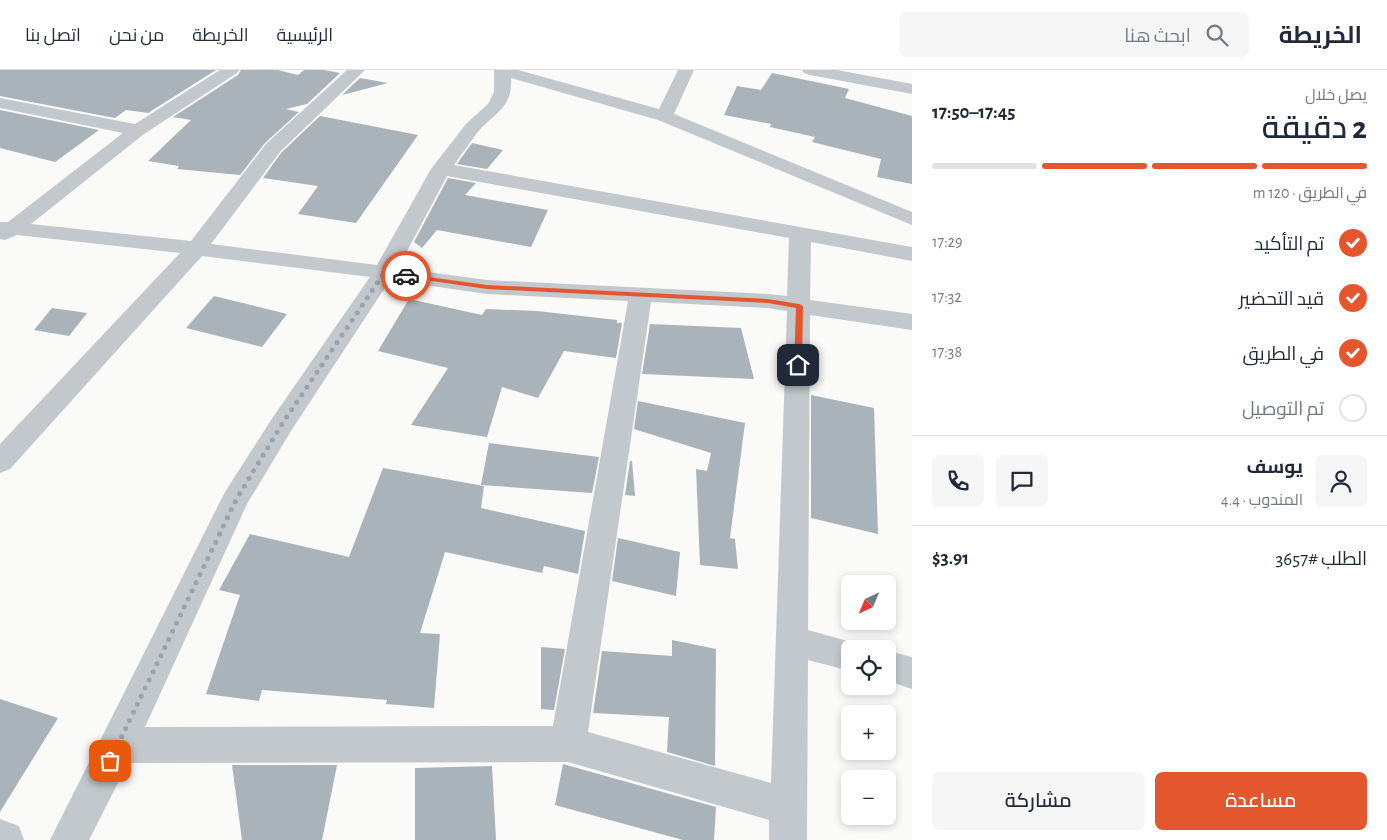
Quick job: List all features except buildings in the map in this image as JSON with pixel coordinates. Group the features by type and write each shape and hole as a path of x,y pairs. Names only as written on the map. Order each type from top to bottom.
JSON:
{"street":[{"path":"4,231 138,130 231,70"},
{"path":"0,462 197,248 273,148 358,70"},
{"path":"664,116 686,70"},
{"path":"810,70 912,89"},
{"path":"69,840 118,745 236,500 282,424 384,273 441,169 472,128 495,107 503,92 503,71 664,116 912,219"},
{"path":"0,104 138,130"},
{"path":"441,169 912,254"},
{"path":"4,231 197,248 487,287 768,301 912,322"},
{"path":"118,745 568,744 789,823 800,234"},
{"path":"568,744 640,296"},
{"path":"791,640 841,654"},
{"path":"896,668 912,673"},
{"path":"0,838 4,840"}],"way so far":[{"path":"110,761 207,555 236,500 282,424 384,273 406,276"}],"route":[{"path":"406,276 487,287 768,301 799,306 798,365"}]}
